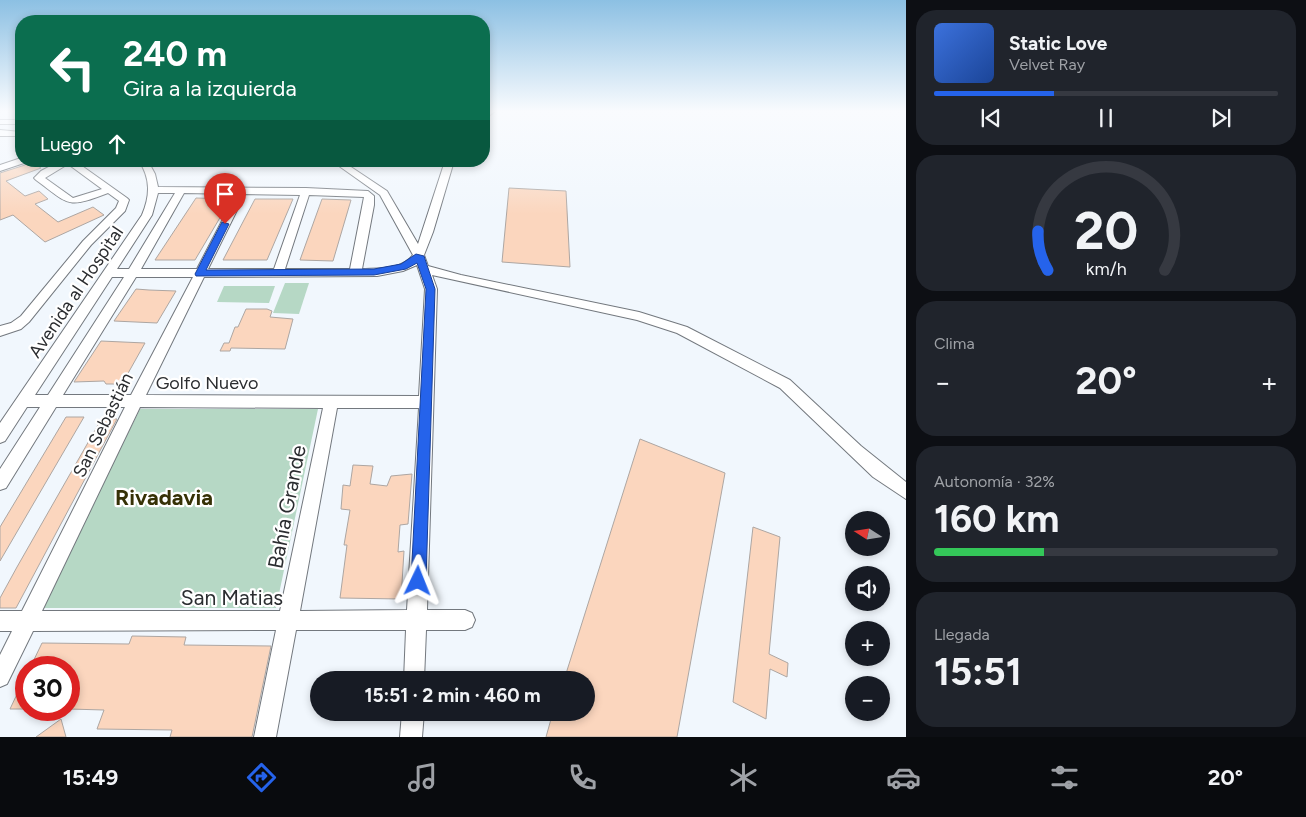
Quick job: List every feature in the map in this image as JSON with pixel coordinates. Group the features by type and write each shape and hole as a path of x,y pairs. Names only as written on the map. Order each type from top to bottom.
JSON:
{"street":[{"path":"0,168 15,163"},
{"path":"56,167 44,173 39,178 70,201 80,200 109,190"},
{"path":"0,331 16,326 26,319 87,243 121,209 124,200 77,167"},
{"path":"147,167 152,175 154,190 354,191 365,193 369,199 355,273"},
{"path":"346,167 371,182 384,193 422,262 430,289 414,671"},
{"path":"422,262 448,167"},
{"name":"Avenida al Hospital","path":"0,436 110,274 147,215 154,190"},
{"path":"0,483 132,274 181,191"},
{"name":"San Sebastián","path":"0,677 135,402 242,191"},
{"path":"278,273 306,191"},
{"path":"110,274 355,273 391,270 414,262 422,262 461,279 639,316 682,330 785,384 804,400 855,451 906,491"},
{"name":"Golfo Nuevo","path":"24,401 425,402"},
{"name":"Bahía Grande","path":"265,737 330,402"},
{"name":"San Matias","path":"0,621 288,622 465,620"},
{"path":"412,737 413,721"}],"green space":[{"path":"285,283 309,283 299,314 273,313"},
{"path":"224,286 275,286 269,303 217,302"},
{"path":"140,409 318,409 276,608 42,608"}],"building":[{"path":"19,167 41,168 6,181 25,196 39,191 48,199 35,204 58,222 93,207 104,215 45,242 13,215 0,220 0,173"},
{"path":"509,188 566,191 570,267 502,262"},
{"path":"196,198 231,199 195,260 155,260"},
{"path":"255,199 293,199 267,260 223,260"},
{"path":"322,199 351,200 333,261 300,260"},
{"path":"136,289 176,291 157,323 114,321"},
{"path":"246,309 267,309 272,311 270,317 293,319 285,349 231,348 230,351 220,351 224,343 229,343 235,327 238,327"},
{"path":"101,341 145,343 122,384 106,384 104,381 74,382"},
{"path":"66,417 84,417 0,561 0,527"},
{"path":"102,418 117,419 16,608 0,608 0,598"},
{"path":"640,439 725,473 677,737 546,737 550,721 595,721 595,671 567,671"},
{"path":"353,465 373,466 370,484 387,486 391,476 412,474 408,524 400,525 398,552 404,551 401,599 340,598 347,545 344,545 350,510 341,509 343,485 350,486"},
{"path":"753,527 780,537 769,654 788,663 787,677 770,669 766,719 733,702"},
{"path":"132,636 186,637 184,645 271,646 252,737 170,737 172,730 97,729 104,710 80,709 80,656 36,656 42,643 129,644"},
{"path":"15,698 15,709 10,709"},
{"path":"58,721 62,721 66,737 36,737"}],"district":[{"name":"Rivadavia","path":"164,497"}],"route":[{"path":"225,224 200,274 374,272 403,267 414,262 420,256 427,272 430,289 418,581"}]}
